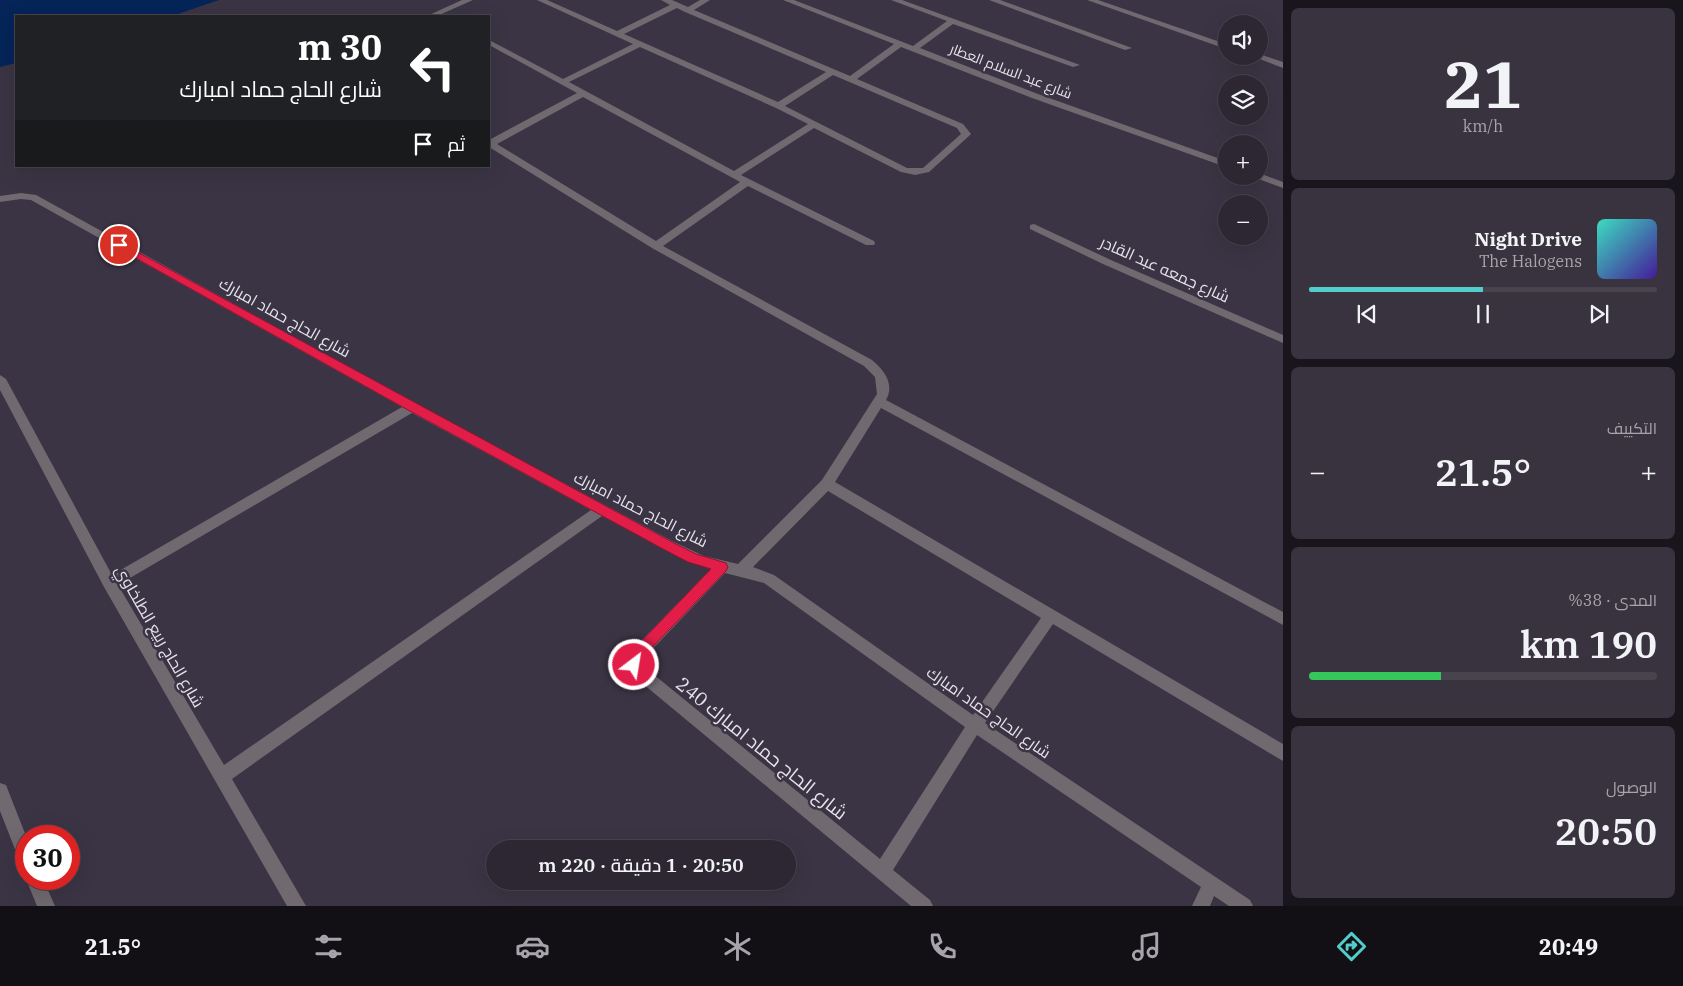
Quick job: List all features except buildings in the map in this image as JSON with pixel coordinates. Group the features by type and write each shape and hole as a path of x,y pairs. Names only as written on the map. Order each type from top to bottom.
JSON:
{"street":[{"path":"437,15 469,0"},
{"path":"541,0 779,106 904,170 915,172 929,168 965,137 966,131 960,126 665,0"},
{"path":"688,10 706,0"},
{"name":"شارع عبد السلام العطار","path":"787,0 1035,96 1218,161"},
{"path":"895,0 1076,65"},
{"path":"993,0 1128,48"},
{"path":"1091,0 1218,44"},
{"path":"617,34 677,5"},
{"path":"915,48 952,21"},
{"path":"490,43 746,182 870,243"},
{"path":"852,80 901,43"},
{"path":"562,82 639,44"},
{"path":"1268,60 1283,65"},
{"path":"779,106 833,71"},
{"path":"490,143 584,93"},
{"path":"734,175 814,124"},
{"path":"490,145 656,246 868,363 882,377 884,385 883,394 827,484 742,569"},
{"path":"1268,179 1283,185"},
{"path":"656,246 746,182"},
{"name":"شارع الحاج حماد امبارك","path":"0,199 21,196 33,197 412,407 693,558 722,567 742,569 769,578 975,725 1244,906"},
{"name":"شارع جمعه عبد القادر","path":"1034,227 1107,262 1283,339"},
{"name":"شارع الحاج ربيع الطلخاوي","path":"0,379 109,583 297,906"},
{"path":"878,401 1283,619"},
{"path":"109,583 412,407"},
{"path":"827,484 1283,753"},
{"path":"222,776 601,510"},
{"name":"شارع الحاج حماد امبارك 240","path":"722,567 639,653 634,661 636,669 924,906"},
{"path":"882,872 975,725 1051,615"},
{"path":"0,791 15,828"},
{"path":"1201,906 1212,884"},
{"path":"39,890 46,906"}],"water":[{"path":"0,0 219,0 175,15 15,15 15,63 0,67"}],"route":[{"path":"119,245 669,546 693,558 722,567 639,653 634,661 634,665"}]}
